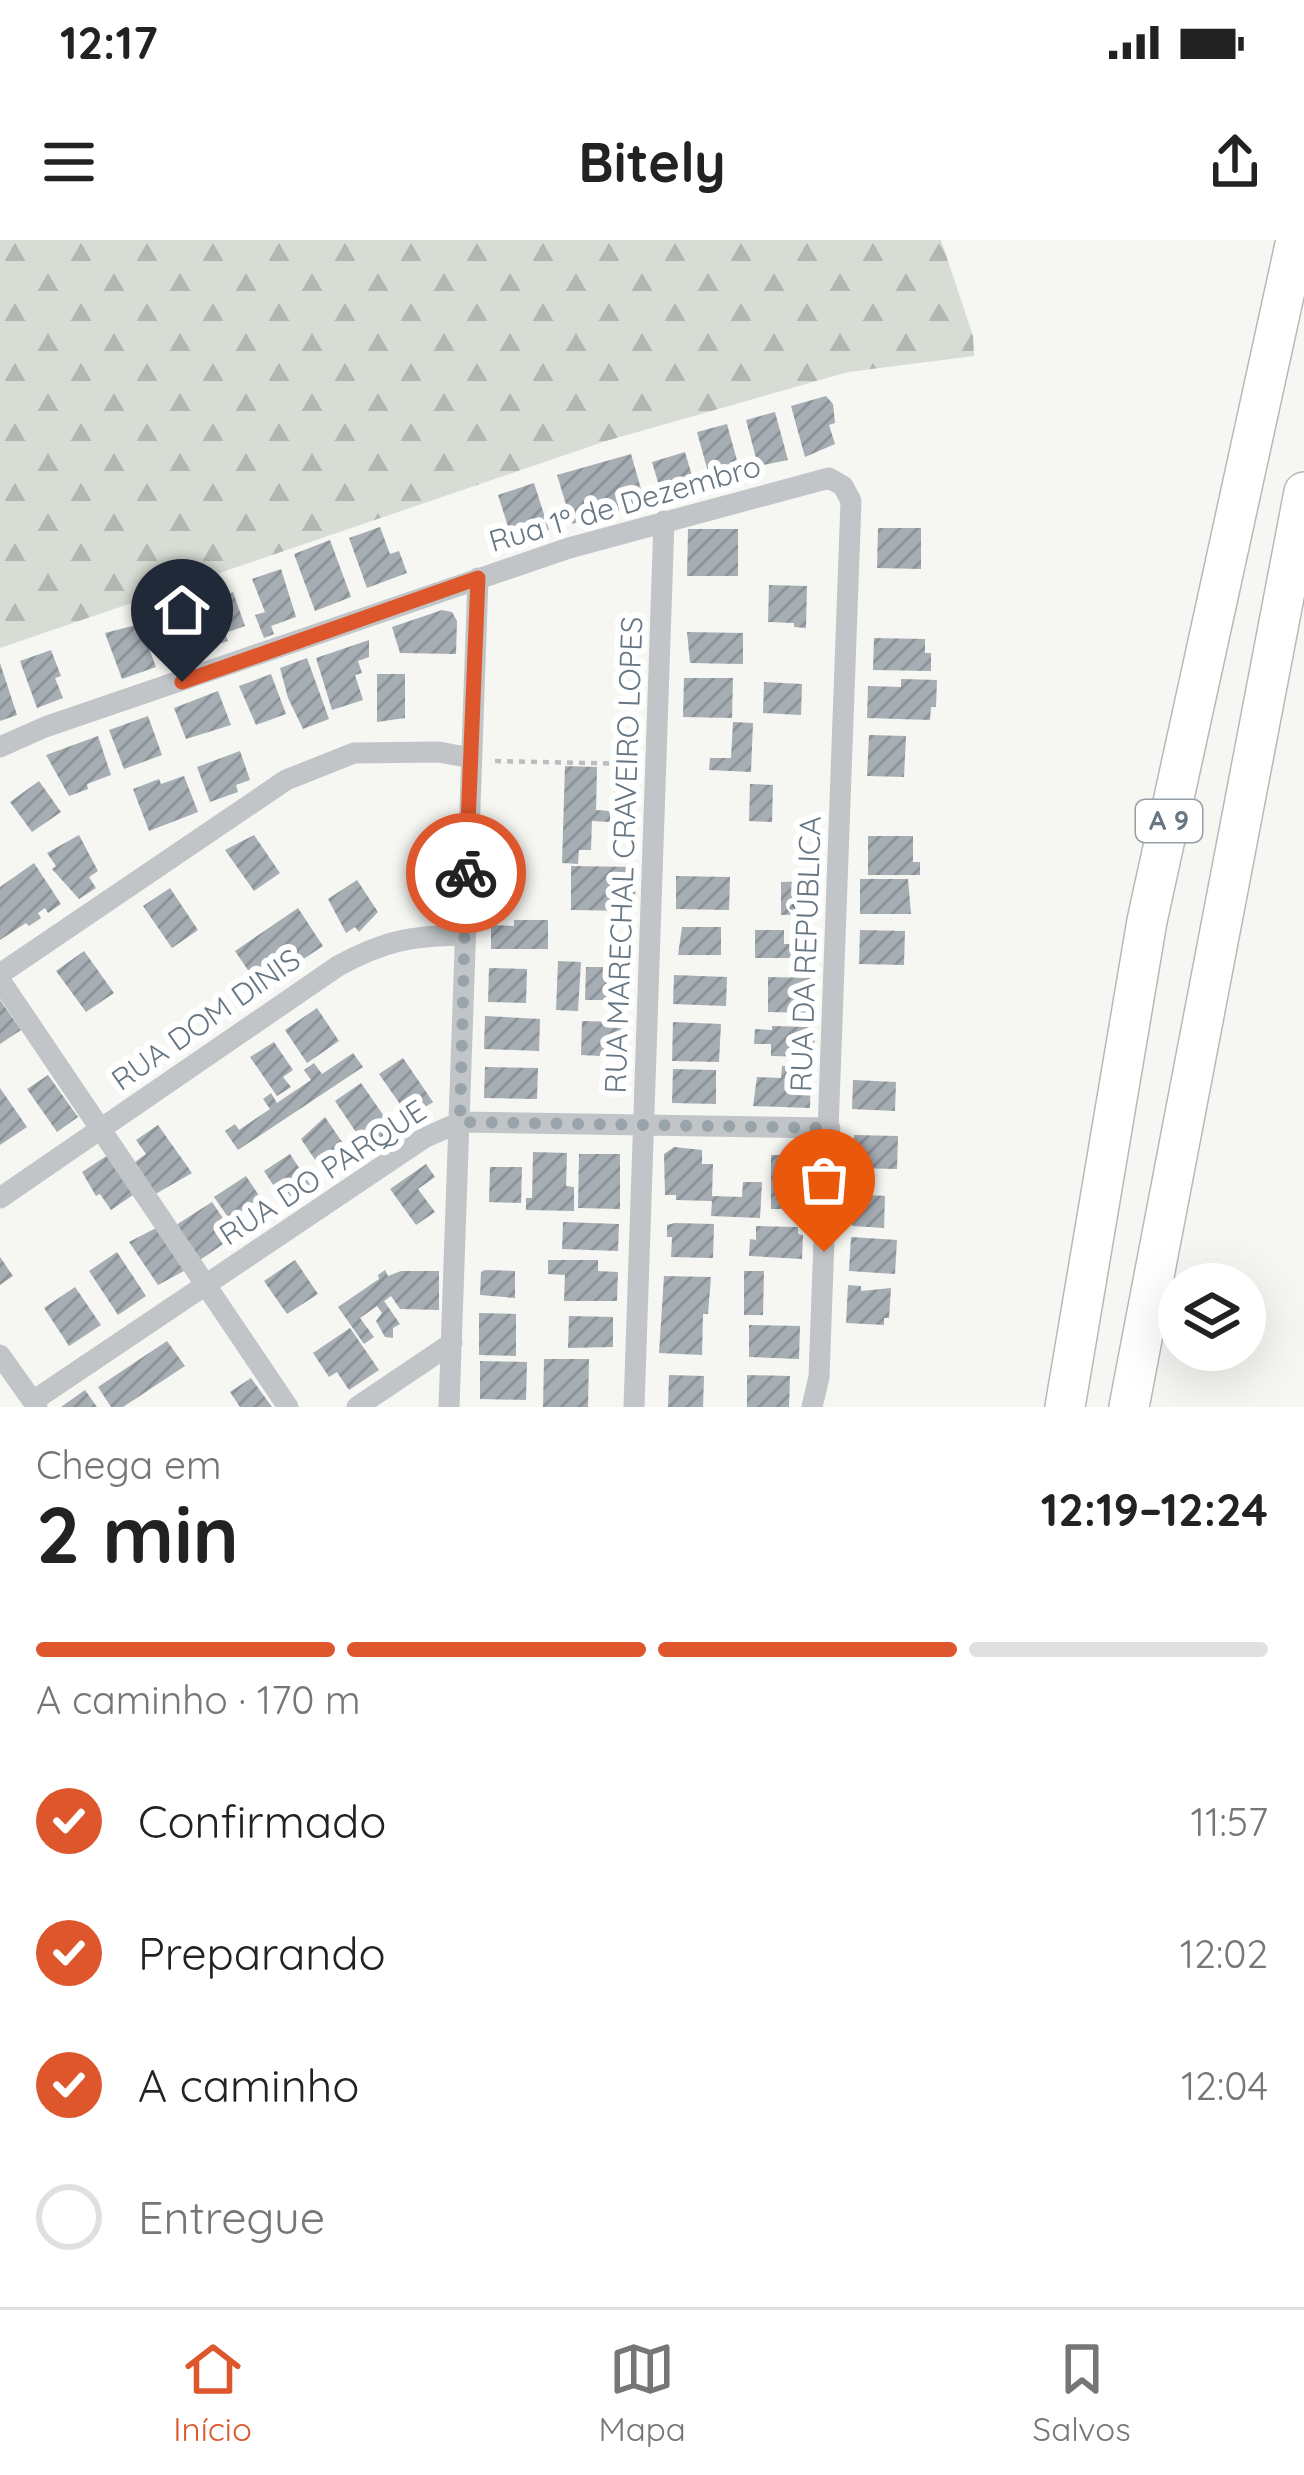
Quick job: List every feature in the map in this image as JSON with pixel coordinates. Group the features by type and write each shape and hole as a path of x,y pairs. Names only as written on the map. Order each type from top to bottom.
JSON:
{"highway":[{"name":"A 9","path":"1065,1407 1147,921 1295,240"},
{"name":"A 9","path":"1129,1407 1304,492"}],"street":[{"name":"Rua 1º de Dezembro","path":"0,747 45,727 478,578 664,521 829,478 844,485 851,501"},
{"name":"RUA DA REPÚBLICA","path":"812,1407 819,1377 830,1128 851,501"},
{"name":"RUA MARECHAL CRAVEIRO LOPES","path":"634,1407 664,521"},
{"path":"449,1407 462,935 480,759 478,578"},
{"path":"288,1407 0,977 286,780 354,753 439,752 480,759"},
{"name":"RUA DOM DINIS","path":"0,1198 371,947 407,936 462,935"},
{"name":"RUA DO PARQUE","path":"35,1404 424,1138 460,1122 830,1128"},
{"path":"357,1407 452,1343"},
{"path":"0,1355 35,1404"}],"path":[{"path":"480,759 657,764"}],"green space":[{"path":"0,240 941,240 973,336 974,356 848,372 606,441 0,648"}],"building":[{"path":"826,396 833,404 835,423 829,425 835,444 805,457 791,406"},
{"path":"775,412 788,460 758,466 746,420"},
{"path":"727,424 741,475 711,483 697,432"},
{"path":"685,452 695,486 662,496 652,462"},
{"path":"631,454 645,503 572,524 557,475"},
{"path":"534,483 549,530 518,542 517,537 512,539 498,495"},
{"path":"380,527 390,554 399,551 407,573 367,588 349,538"},
{"path":"878,528 921,528 921,569 877,568"},
{"path":"688,529 738,529 738,576 687,576"},
{"path":"330,540 351,597 315,611 294,554"},
{"path":"281,569 296,617 271,626 274,634 264,638 255,615 265,612 252,579"},
{"path":"769,585 807,586 806,628 768,622"},
{"path":"233,592 245,626 225,633 228,641 213,646 198,605"},
{"path":"442,610 452,612 457,621 456,654 400,653 392,627"},
{"path":"140,624 156,667 122,679 105,633"},
{"path":"687,632 743,633 743,664 690,663"},
{"path":"874,638 925,639 931,671 873,670"},
{"path":"369,640 369,657 358,661 362,673 355,675 363,700 332,710 316,658"},
{"path":"51,650 63,698 37,708 20,661"},
{"path":"307,658 329,719 303,729 280,668"},
{"path":"0,663 17,715 0,721"},
{"path":"271,674 286,714 256,725 239,686"},
{"path":"377,674 405,674 405,718 377,722"},
{"path":"684,678 733,678 732,718 683,717"},
{"path":"901,679 937,680 936,707 931,707 930,720 867,718 868,686 901,687"},
{"path":"764,682 802,684 801,715 763,713"},
{"path":"218,691 231,725 186,739 174,708"},
{"path":"148,716 162,755 124,769 109,730"},
{"path":"733,722 753,723 751,772 709,770 710,758 731,758"},
{"path":"869,735 906,736 904,777 867,776"},
{"path":"98,736 111,775 69,796 46,755"},
{"path":"240,751 250,780 236,785 238,792 210,802 197,767"},
{"path":"565,766 597,767 596,810 610,811 610,822 592,821 591,850 579,850 578,864 562,863"},
{"path":"184,776 198,812 149,831 133,789"},
{"path":"39,781 61,812 32,832 10,802"},
{"path":"750,784 773,785 772,822 749,821"},
{"path":"79,835 98,871 89,877 96,888 79,899 52,869 56,866 47,853"},
{"path":"254,835 280,873 254,891 225,850"},
{"path":"868,836 913,836 913,862 920,862 920,875 868,875"},
{"path":"34,863 61,904 48,913 45,908 38,913 41,918 0,940 0,887"},
{"path":"571,866 636,867 635,911 571,910"},
{"path":"676,876 730,877 729,910 676,909"},
{"path":"860,879 908,879 911,914 860,914"},
{"path":"357,880 378,912 359,932 355,927 346,933 328,899"},
{"path":"813,881 813,914 781,915 781,882"},
{"path":"170,888 198,930 172,948 143,906"},
{"path":"298,908 323,946 260,988 235,951"},
{"path":"514,920 548,920 548,949 491,949 491,925 514,926"},
{"path":"682,927 721,927 721,955 678,955"},
{"path":"755,930 784,930 784,944 798,944 798,931 812,932 812,958 755,958"},
{"path":"860,930 905,931 904,965 859,964"},
{"path":"84,951 114,993 86,1012 56,971"},
{"path":"558,961 581,962 578,1011 556,1010"},
{"path":"586,967 625,967 624,1000 585,1000"},
{"path":"489,968 527,969 526,1003 488,1002"},
{"path":"674,975 727,977 726,1006 673,1004"},
{"path":"768,977 813,978 813,1013 768,1012"},
{"path":"0,1000 21,1030 0,1044"},
{"path":"317,1008 339,1041 307,1063 285,1030"},
{"path":"485,1016 540,1019 539,1051 484,1049"},
{"path":"582,1021 621,1022 620,1057 581,1055"},
{"path":"673,1022 721,1024 719,1062 672,1061"},
{"path":"772,1026 815,1027 814,1057 771,1056 771,1044 754,1044 755,1029 772,1030"},
{"path":"274,1042 293,1070 283,1077 291,1087 277,1096 250,1057"},
{"path":"353,1053 363,1067 238,1150 225,1131 235,1124 239,1130 270,1109 263,1099 271,1093 277,1103 311,1080 304,1070 314,1063 322,1074"},
{"path":"403,1058 433,1102 409,1117 379,1074"},
{"path":"782,1066 811,1067 810,1108 753,1106 757,1077 781,1078"},
{"path":"485,1067 538,1068 537,1099 484,1098"},
{"path":"673,1069 716,1070 716,1104 672,1103"},
{"path":"48,1075 78,1117 57,1132 27,1089"},
{"path":"853,1080 896,1082 895,1111 852,1109"},
{"path":"361,1083 393,1129 366,1147 335,1101"},
{"path":"0,1088 27,1127 0,1145"},
{"path":"325,1117 353,1158 324,1173 301,1139"},
{"path":"158,1125 192,1173 152,1196 131,1165 146,1154 136,1140"},
{"path":"854,1135 898,1136 897,1169 853,1168"},
{"path":"674,1147 702,1150 702,1164 713,1164 712,1196 742,1197 743,1182 762,1182 760,1218 711,1216 712,1201 665,1195 664,1154"},
{"path":"533,1152 567,1153 566,1186 574,1187 574,1211 526,1210 526,1198 532,1198"},
{"path":"290,1154 311,1186 285,1203 264,1171"},
{"path":"579,1154 620,1154 620,1209 578,1208"},
{"path":"108,1155 133,1195 111,1210 82,1172"},
{"path":"771,1155 803,1155 806,1209 771,1209"},
{"path":"426,1164 435,1177 418,1189 435,1212 416,1225 390,1189"},
{"path":"490,1167 522,1167 521,1203 489,1202"},
{"path":"246,1176 272,1215 241,1236 214,1197"},
{"path":"853,1194 885,1196 884,1228 852,1226"},
{"path":"212,1202 235,1236 197,1262 173,1227"},
{"path":"563,1222 619,1224 618,1251 562,1249"},
{"path":"714,1224 713,1258 671,1257 667,1225"},
{"path":"756,1226 798,1227 798,1234 803,1235 802,1259 749,1256"},
{"path":"156,1228 184,1271 158,1285 129,1242"},
{"path":"851,1237 897,1240 895,1274 849,1271"},
{"path":"117,1252 146,1296 118,1315 89,1271"},
{"path":"0,1257 13,1276 0,1285"},
{"path":"295,1260 318,1294 287,1314 264,1281"},
{"path":"548,1260 598,1260 598,1271 618,1272 617,1301 564,1301 565,1275 548,1274"},
{"path":"385,1270 388,1276 401,1271 439,1271 439,1310 400,1309 391,1296 384,1301 400,1324 393,1328 393,1338 385,1337 376,1321 382,1313 377,1306 360,1318 374,1337 364,1344 338,1307"},
{"path":"485,1270 515,1271 515,1298 480,1295"},
{"path":"744,1271 764,1271 763,1315 744,1315"},
{"path":"664,1276 711,1277 708,1314 703,1314 702,1355 659,1353"},
{"path":"848,1285 861,1286 861,1291 891,1288 889,1318 884,1318 884,1325 846,1323"},
{"path":"75,1287 101,1325 69,1346 44,1308"},
{"path":"479,1313 516,1314 516,1356 479,1355"},
{"path":"569,1316 613,1317 613,1347 568,1348"},
{"path":"749,1325 800,1326 799,1359 749,1357"},
{"path":"350,1328 379,1370 349,1390 337,1372 329,1377 313,1353"},
{"path":"167,1341 185,1366 123,1407 111,1407 98,1387"},
{"path":"544,1359 589,1359 588,1407 543,1407"},
{"path":"480,1361 527,1362 526,1400 480,1399"},
{"path":"669,1375 704,1376 703,1407 668,1407"},
{"path":"747,1375 790,1376 789,1407 747,1407"},
{"path":"251,1378 272,1407 240,1407 230,1392"},
{"path":"85,1390 97,1407 61,1407"}],"way so far":[{"path":"466,873 460,1122 830,1128 824,1252"}],"route":[{"path":"182,682 478,578 466,873"}]}
